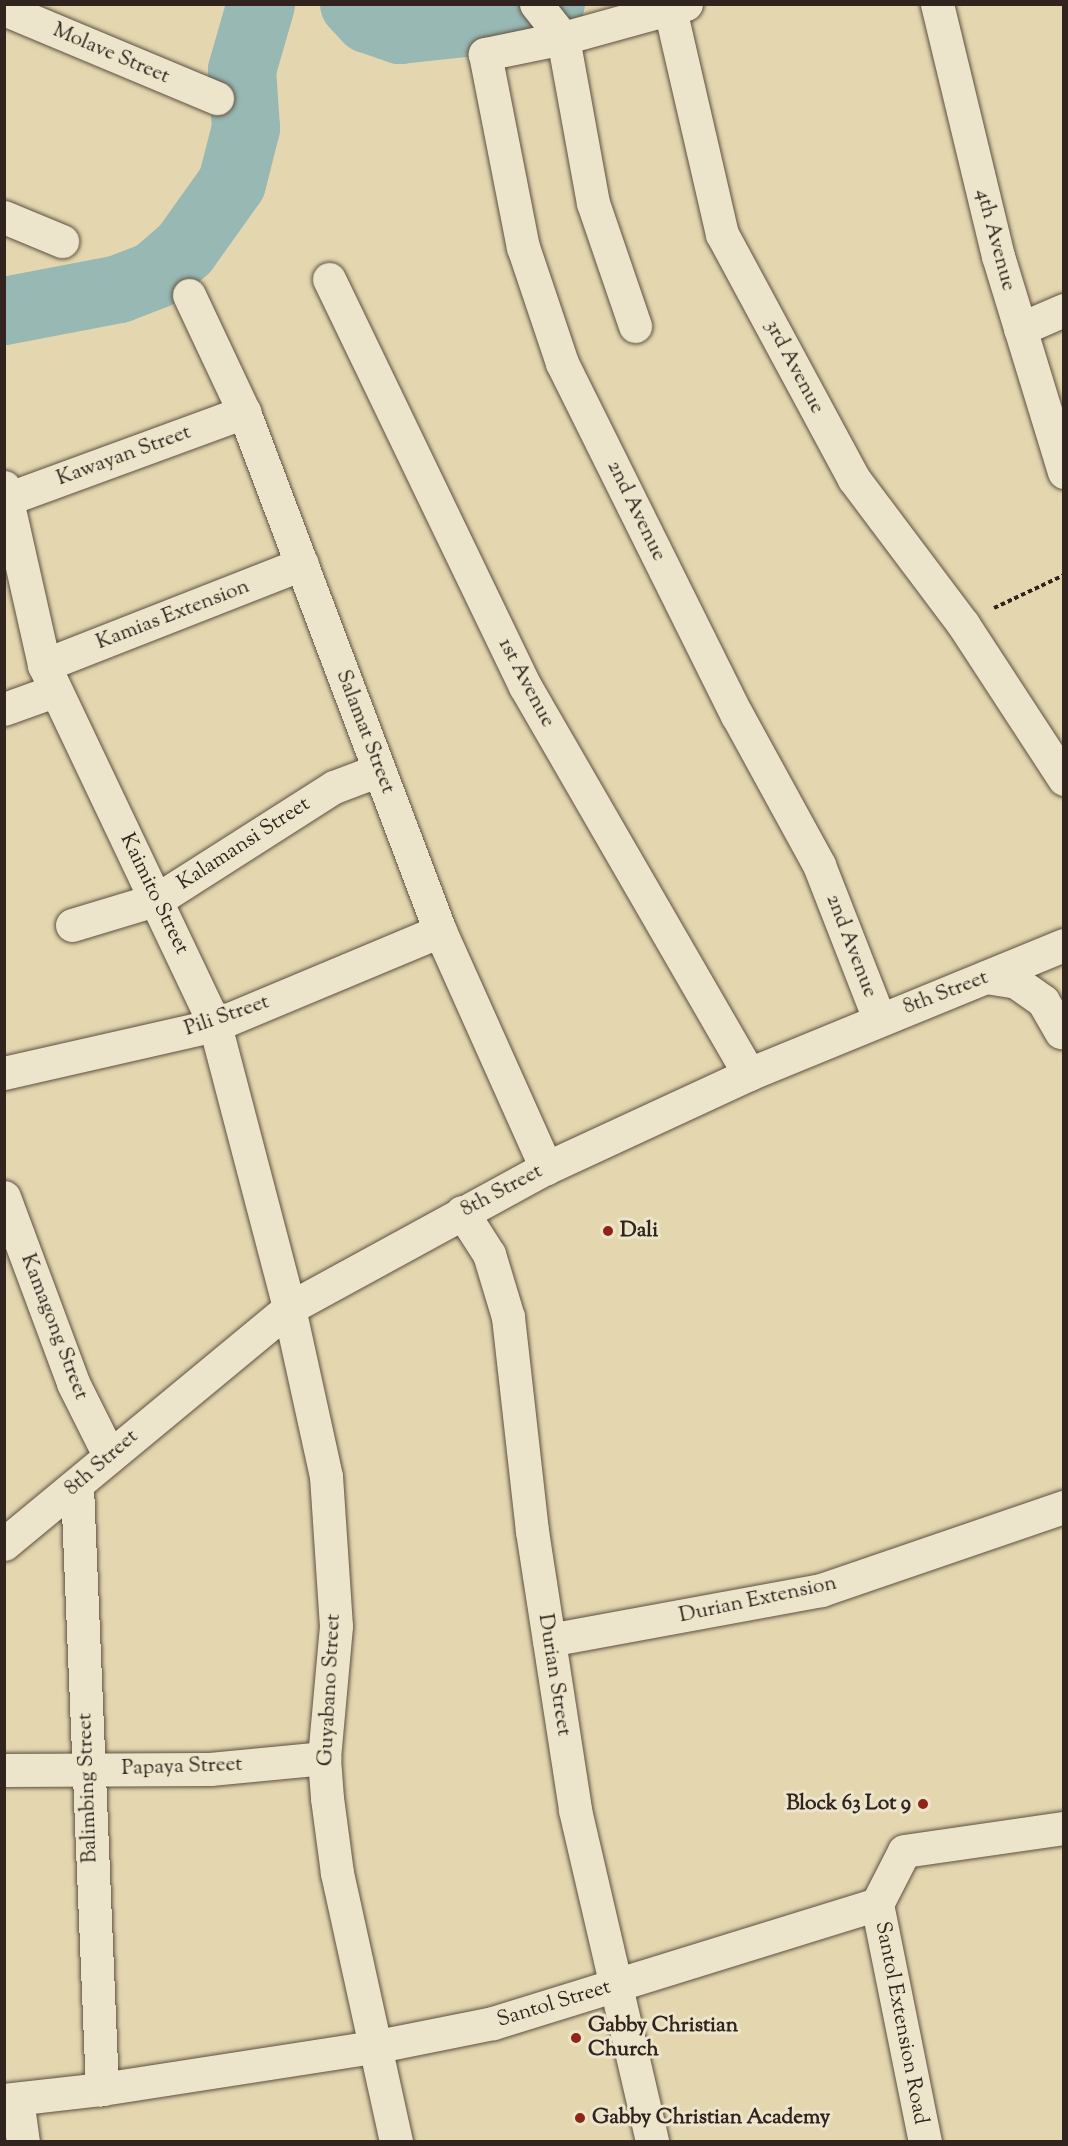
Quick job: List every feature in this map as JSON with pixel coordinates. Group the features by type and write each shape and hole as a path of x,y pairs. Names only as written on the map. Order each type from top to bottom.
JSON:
{"street":[{"name":"4th Avenue","path":"937,4 998,256 1064,472"},
{"name":"3rd Avenue","path":"547,18 678,7 722,234 854,479 963,624 1064,779"},
{"name":"Molave Street","path":"4,9 217,98"},
{"path":"547,18 592,203 635,326"},
{"name":"2nd Avenue","path":"547,18 485,54 523,247 562,363 737,715 819,865 879,1019"},
{"path":"4,217 62,241"},
{"name":"1st Avenue","path":"329,279 525,686 749,1074"},
{"name":"Salamat Street","path":"189,295 244,412 440,931 546,1168"},
{"path":"1020,329 1064,310"},
{"name":"Kawayan Street","path":"5,495 244,412"},
{"name":"Kaimito Street","path":"5,495 49,678 158,899 215,1025 289,1308"},
{"name":"Kamias Extension","path":"4,709 49,678 302,564"},
{"name":"Kalamansi Street","path":"72,925 158,899 334,787 380,770"},
{"name":"Pili Street","path":"4,1073 215,1025 440,931"},
{"name":"8th Street","path":"4,1544 77,1487 109,1455 289,1308 546,1168 749,1074 1064,945"},
{"path":"986,977 1016,982 1043,1001 1062,1044"},
{"path":"1062,1044 1064,991"},
{"name":"Kamagong Street","path":"4,1197 73,1383 109,1455"},
{"name":"Durian Street","path":"462,1212 489,1254 508,1317 532,1531 574,1810 652,2142"},
{"name":"Guyabano Street","path":"289,1308 326,1476 336,1626 324,1758 337,1873 396,2142"},
{"name":"Balimbing Street","path":"77,1487 86,1769 102,2089"},
{"name":"Durian Extension","path":"549,1640 821,1590 1064,1507"},
{"name":"Papaya Street","path":"4,1770 210,1769 324,1758"},
{"path":"877,1904 904,1851 1064,1828"},
{"name":"Santol Street","path":"11,2100 102,2089 374,2047 493,2023 877,1904"},
{"name":"Santol Extension Road","path":"877,1904 925,2142"},
{"path":"11,2100 23,2142"}],"path":[{"path":"963,624 1064,575"}],"waterway":[{"path":"4,311 119,289 155,275 185,249 232,183 246,128 242,70 261,4"},
{"path":"354,4 368,19 400,30 492,20 551,4"}],"place":[{"name":"Dali","path":"608,1231"},
{"name":"Block 63 Lot 9","path":"923,1804"},
{"name":"Gabby Christian Church","path":"576,2038"},
{"name":"Gabby Christian Academy","path":"580,2118"}]}
